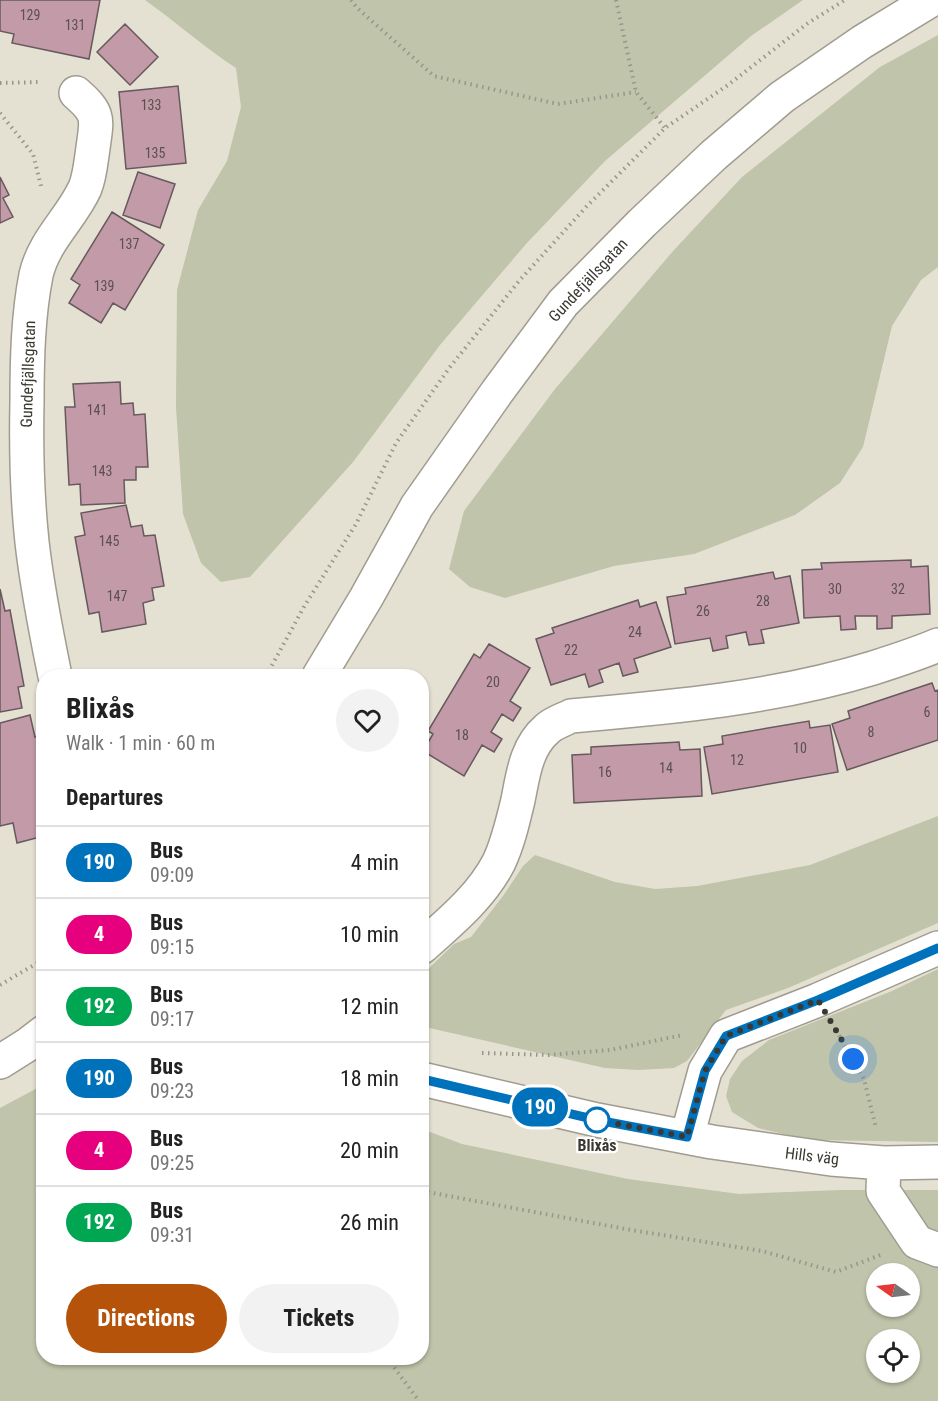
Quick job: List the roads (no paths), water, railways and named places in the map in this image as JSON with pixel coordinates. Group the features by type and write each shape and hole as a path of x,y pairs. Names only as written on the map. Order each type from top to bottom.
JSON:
{"street":[{"name":"Gundefjällsgatan","path":"323,669 417,506 563,303 642,222 714,155 782,97 862,42 931,0"},
{"name":"Gundefjällsgatan","path":"53,669 32,541 26,456 27,376 30,308 37,272 54,234 71,212 85,188 90,167 96,120 89,105 76,93"},
{"path":"429,940 481,890 499,862 509,834 528,756 546,729 557,722 571,716 673,708 762,695 843,677 918,654 938,645"},
{"path":"429,1081 597,1120 687,1137 705,1071 726,1036 818,1000 938,948"},
{"path":"0,1062 36,1038"},
{"name":"Hills väg","path":"687,1137 831,1159 884,1163 938,1162"},
{"path":"884,1163 883,1191 927,1246"}],"place":[{"name":"Blixås","path":"597,1120"}]}
